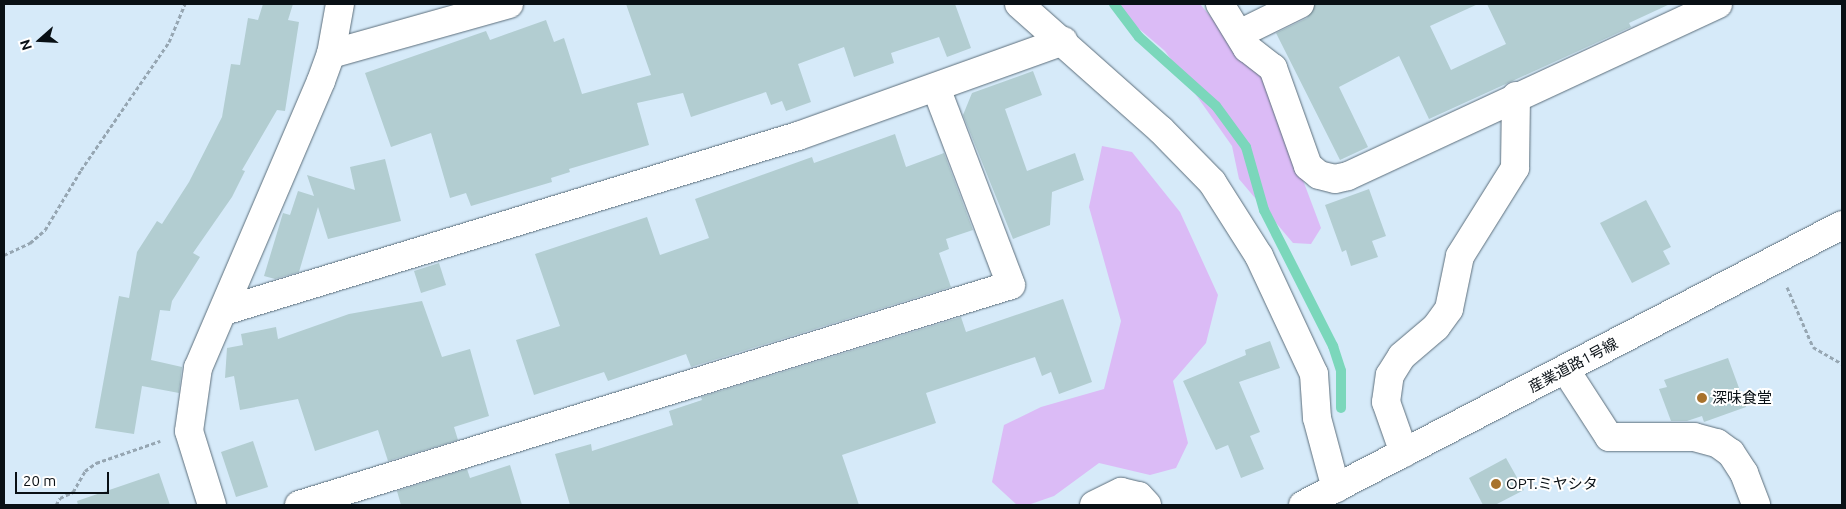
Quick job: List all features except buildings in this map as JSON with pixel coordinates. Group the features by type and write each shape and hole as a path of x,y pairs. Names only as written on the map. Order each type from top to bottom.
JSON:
{"street":[{"path":"212,505 189,432 198,368 207,342 224,311 331,54 340,4"},
{"path":"331,54 509,4"},
{"path":"1018,4 1063,41 1161,130 1212,182 1259,256 1314,374 1317,418 1336,489"},
{"path":"1220,4 1247,48 1273,68 1308,166 1319,175 1336,179 1348,176 1516,96 1718,4"},
{"path":"1239,34 1300,4"},
{"path":"224,311 798,136 1063,41"},
{"path":"299,505 1011,285 936,88"},
{"path":"1404,453 1386,402 1390,375 1402,356 1436,327 1449,309 1460,256 1515,168 1516,96"},
{"name":"産業道路1号線","path":"1303,505 1842,225"},
{"path":"1565,370 1609,437 1694,437 1717,443 1731,453 1744,473 1756,505"},
{"path":"1094,505 1121,492 1139,496 1147,505"}],"path":[{"path":"4,255 30,243 45,230 81,170 168,42 184,4"},
{"path":"1775,260 1813,347 1842,364"},
{"path":"56,505 60,498 73,492 85,471 96,463 189,432"}],"shaded area":[{"path":"1110,4 1200,4 1266,82 1321,228 1311,244 1293,243 1239,179 1232,146 1165,51"},
{"path":"1102,146 1132,152 1180,212 1218,295 1206,343 1173,381 1188,443 1176,468 1150,475 1099,463 1054,496 1028,505 1017,505 992,482 1004,425 1041,407 1104,389 1121,321 1089,207"}],"waterway":[{"path":"1114,4 1139,37 1216,106 1246,147 1264,210 1333,346 1341,371 1341,408"}],"place":[{"name":"深味食堂","path":"1702,398"},
{"name":"OPT.ミヤシタ","path":"1496,484"}]}
